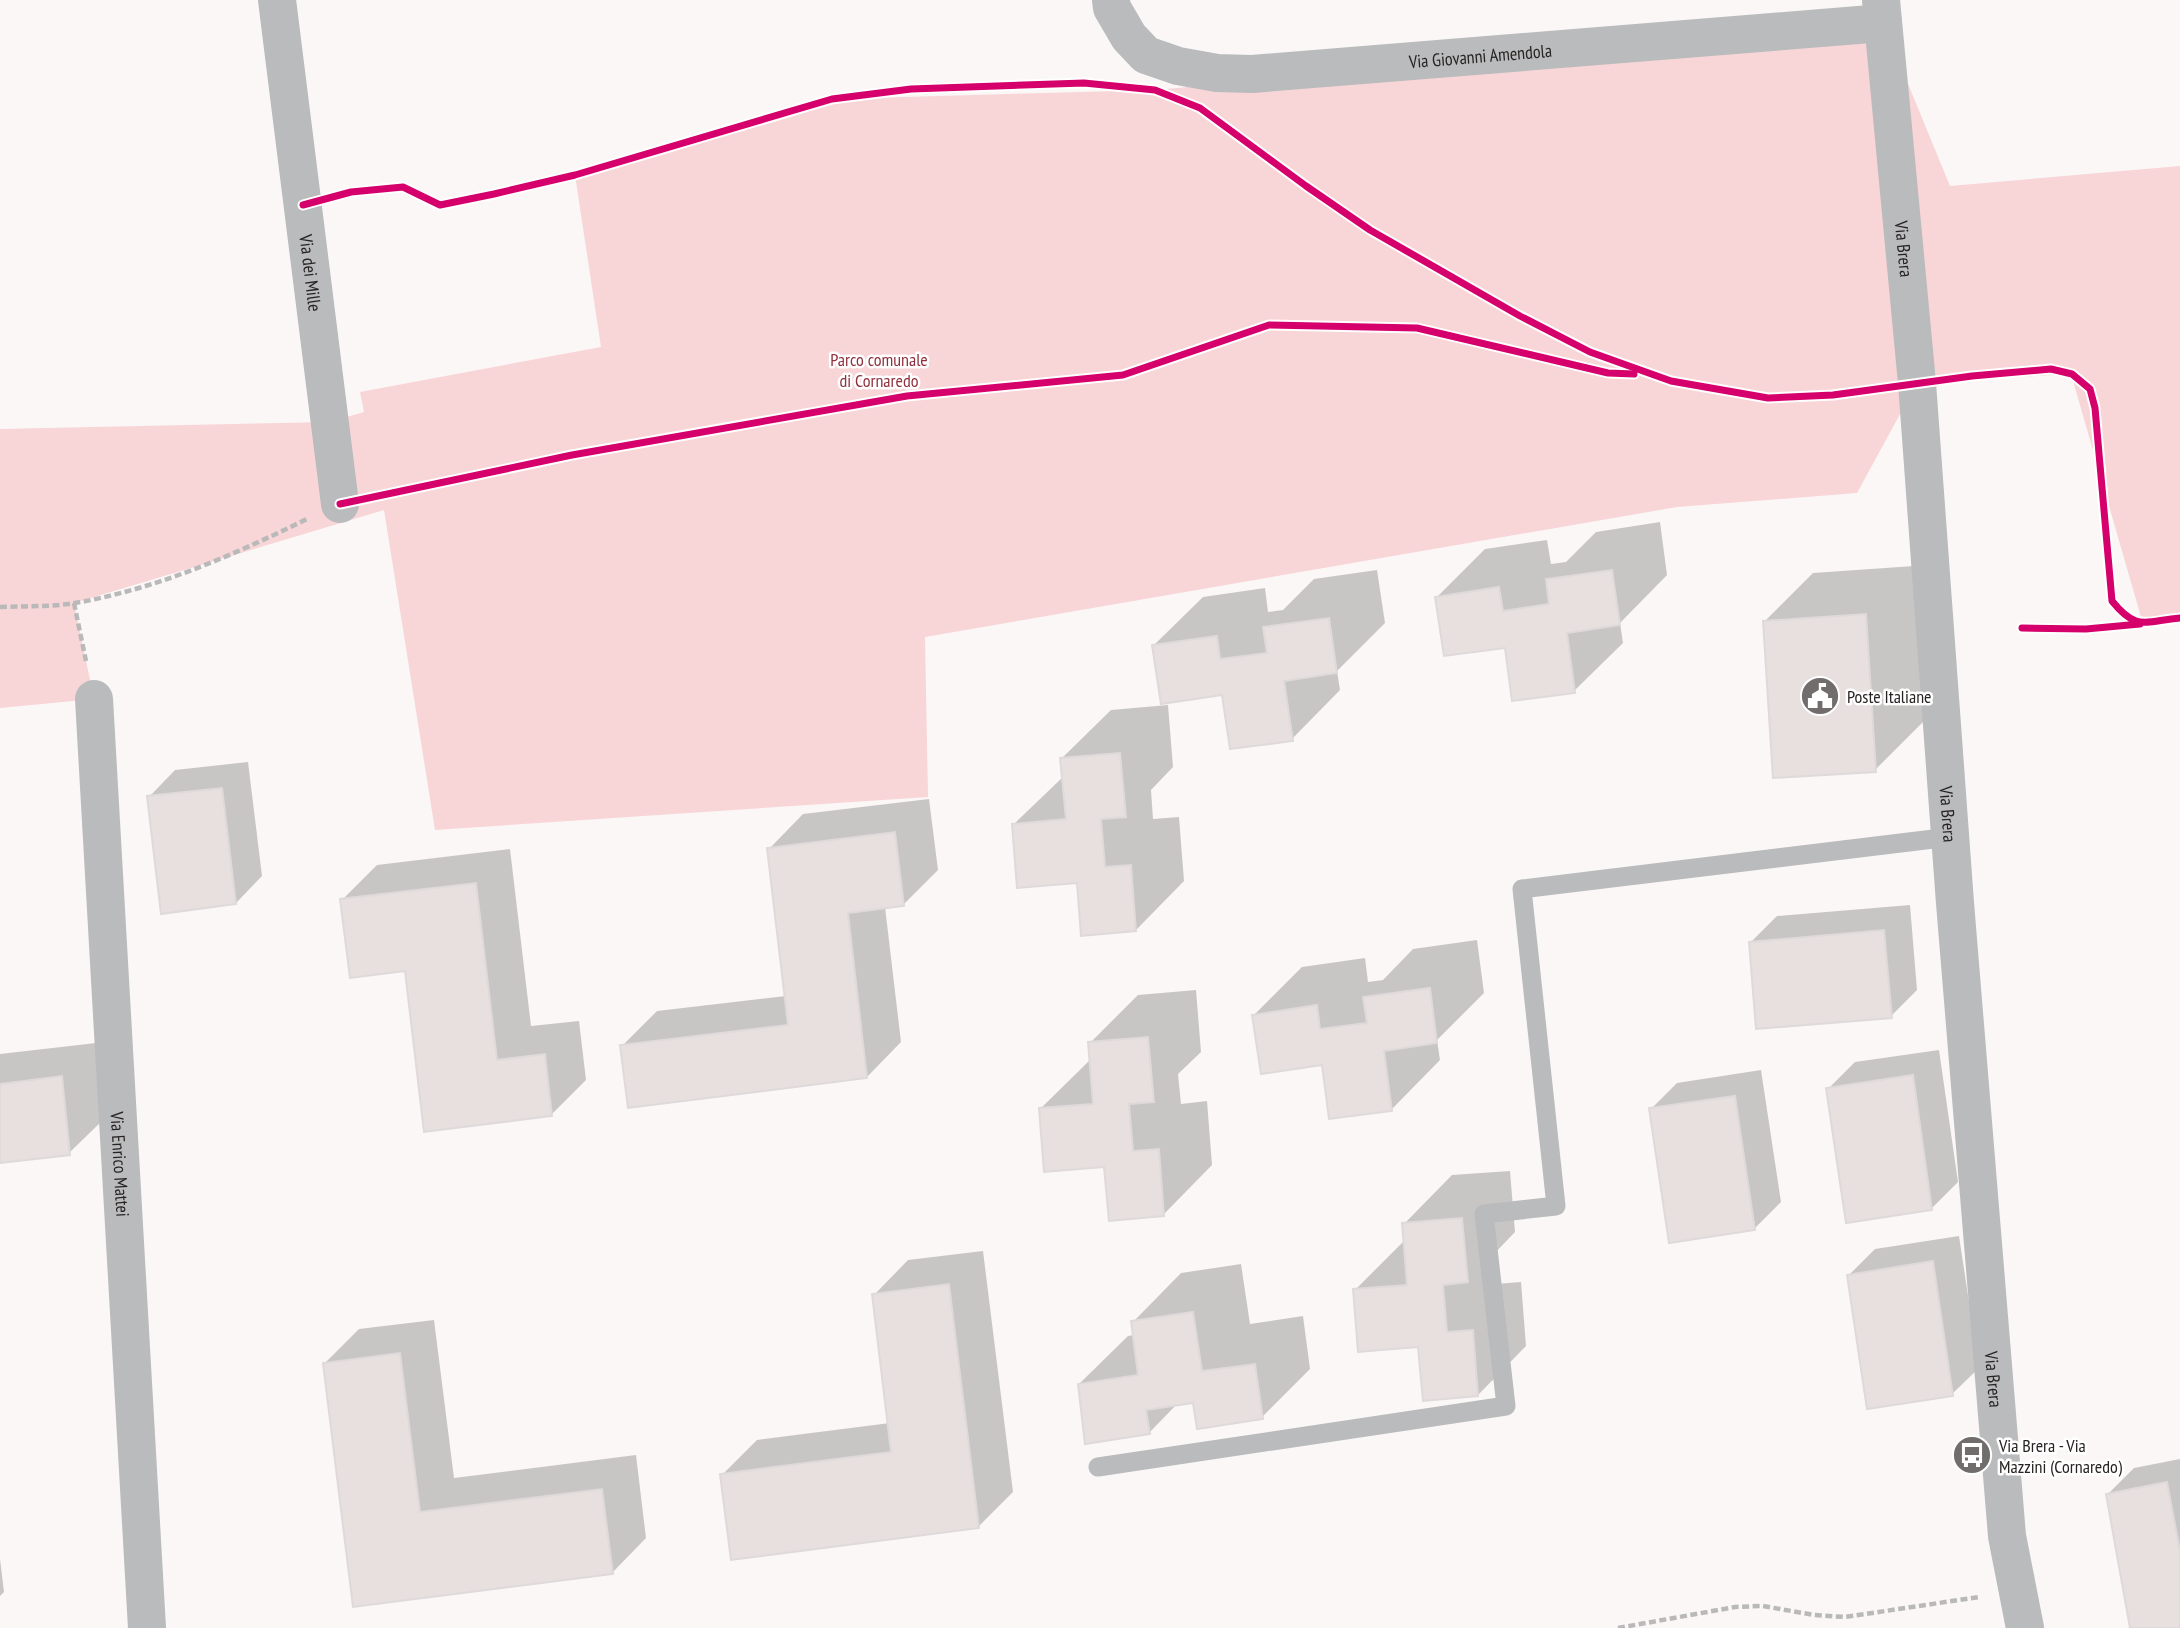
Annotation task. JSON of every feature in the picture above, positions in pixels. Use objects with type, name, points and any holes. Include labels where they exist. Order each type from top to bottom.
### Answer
[{"type":"street","name":"Via dei Mille","points":[[277,0],[340,504]]},
{"type":"street","name":"Via Giovanni Amendola","points":[[1111,0],[1112,8],[1129,37],[1146,55],[1178,66],[1217,73],[1252,74],[1882,12]]},
{"type":"street","name":"Via Brera","points":[[1882,12],[1917,383],[1950,837],[2007,1536],[2025,1628]]},
{"type":"street","name":"Via Enrico Mattei","points":[[94,699],[147,1628]]},
{"type":"lane","points":[[1098,1467],[1506,1406],[1484,1214],[1556,1206],[1522,889],[1950,837]]},
{"type":"path","points":[[0,607],[74,603],[151,585],[223,559],[340,504]]},
{"type":"path","points":[[74,603],[94,699]]},
{"type":"path","points":[[1618,1628],[1735,1607],[1763,1606],[1844,1617],[2018,1590]]},
{"type":"green space","name":"Parco comunale di Cornaredo","points":[[1883,23],[1950,186],[2180,166],[2180,620],[2143,624],[2071,374],[1917,383],[1857,493],[1677,507],[925,637],[928,797],[435,830],[384,510],[74,603],[94,699],[0,708],[0,429],[330,422],[364,412],[360,392],[601,347],[575,175],[832,99],[1155,90]]},
{"type":"building","points":[[1612,570],[1620,625],[1567,633],[1575,693],[1512,701],[1505,648],[1444,656],[1435,597],[1499,587],[1503,611],[1549,604],[1546,579]]},
{"type":"building","name":"Poste Italiane","points":[[1866,614],[1876,772],[1773,778],[1763,621]]},
{"type":"building","points":[[1329,618],[1337,673],[1284,681],[1293,741],[1230,749],[1222,695],[1161,704],[1152,645],[1217,636],[1220,659],[1267,653],[1263,627]]},
{"type":"building","points":[[1120,753],[1126,817],[1101,819],[1105,867],[1131,865],[1136,931],[1081,936],[1077,883],[1017,888],[1012,824],[1066,819],[1060,758]]},
{"type":"building","points":[[222,788],[236,904],[161,914],[147,796]]},
{"type":"building","points":[[895,832],[904,906],[848,913],[867,1078],[628,1108],[620,1045],[788,1025],[767,848]]},
{"type":"building","points":[[476,883],[497,1060],[545,1054],[552,1116],[424,1132],[405,971],[350,978],[340,899]]},
{"type":"building","points":[[1884,930],[1892,1018],[1756,1029],[1749,942]]},
{"type":"building","points":[[1430,988],[1437,1043],[1384,1051],[1392,1111],[1329,1119],[1322,1065],[1261,1074],[1252,1015],[1317,1005],[1320,1029],[1367,1023],[1363,997]]},
{"type":"building","points":[[1148,1037],[1154,1102],[1129,1104],[1133,1151],[1159,1149],[1164,1216],[1109,1221],[1104,1167],[1044,1172],[1039,1108],[1093,1104],[1088,1042]]},
{"type":"building","points":[[1913,1075],[1932,1210],[1846,1223],[1826,1088]]},
{"type":"building","points":[[62,1076],[70,1155],[0,1163],[0,1084]]},
{"type":"building","points":[[1735,1096],[1755,1230],[1669,1243],[1649,1108]]},
{"type":"building","points":[[1462,1218],[1468,1282],[1443,1285],[1447,1332],[1473,1330],[1478,1396],[1423,1401],[1418,1347],[1358,1352],[1353,1289],[1407,1285],[1402,1223]]},
{"type":"building","points":[[1933,1261],[1953,1396],[1867,1409],[1847,1275]]},
{"type":"building","points":[[949,1284],[979,1528],[731,1560],[720,1474],[891,1452],[872,1294]]},
{"type":"building","points":[[1193,1312],[1202,1371],[1255,1364],[1263,1419],[1197,1429],[1193,1403],[1146,1410],[1150,1434],[1085,1444],[1078,1384],[1138,1375],[1131,1321]]},
{"type":"building","points":[[400,1353],[420,1512],[602,1489],[613,1574],[353,1607],[323,1363]]},
{"type":"building","points":[[2167,1482],[2180,1551],[2180,1628],[2130,1628],[2106,1494]]},
{"type":"cycle path","points":[[303,205],[351,192],[403,187],[440,205],[575,175],[832,99],[911,89],[1084,83],[1155,90],[1200,108],[1370,230],[1520,316],[1590,352],[1671,381],[1768,398],[1833,395],[1972,376],[2051,369],[2072,374],[2090,389],[2095,408],[2112,601],[2135,621],[2180,618]]},
{"type":"cycle path","points":[[340,504],[572,455],[907,396],[1123,375],[1269,325],[1417,328],[1608,373],[1634,374]]},
{"type":"cycle path","points":[[2022,628],[2086,629],[2140,624]]},
{"type":"place","name":"Poste Italiane","points":[[1820,696]]},
{"type":"place","name":"Via Brera - Via Mazzini (Cornaredo)","points":[[1972,1455]]}]
